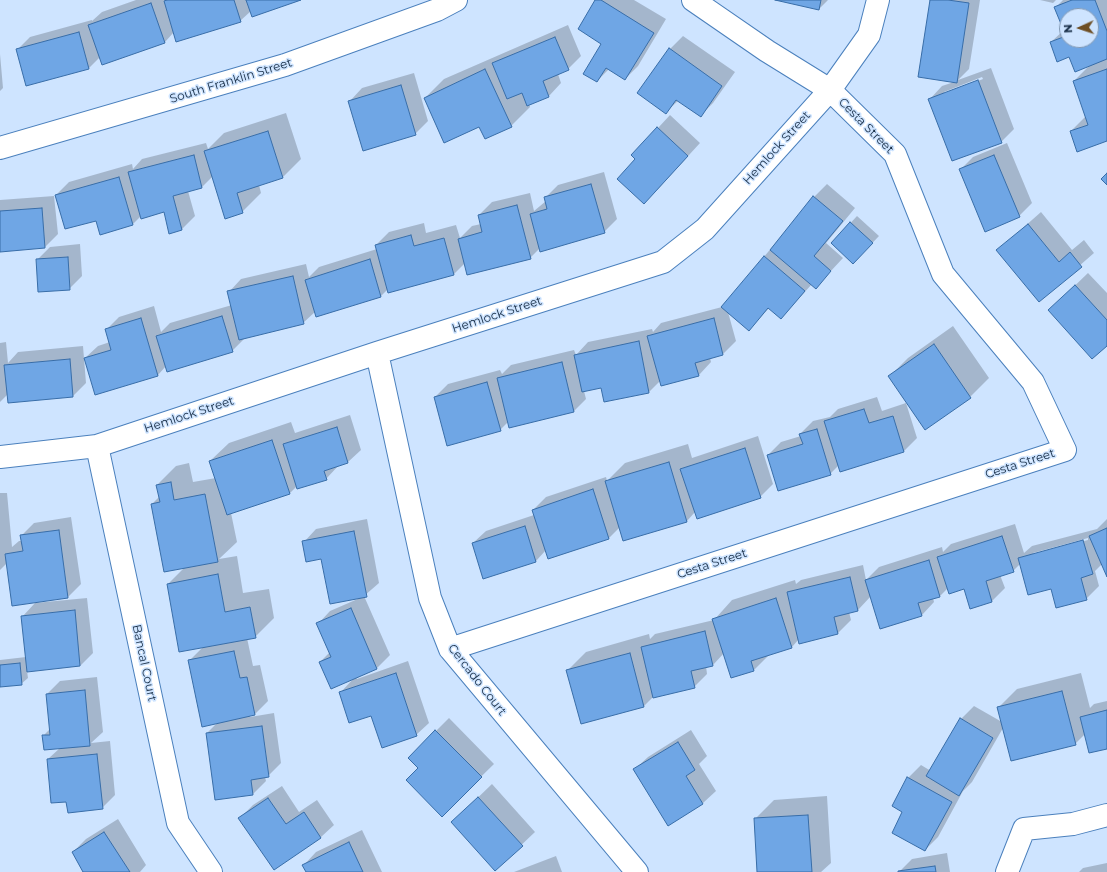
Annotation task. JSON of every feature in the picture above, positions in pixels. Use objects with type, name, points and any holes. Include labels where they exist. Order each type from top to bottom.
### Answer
[{"type":"street","name":"South Franklin Street","points":[[0,148],[285,65],[437,10],[456,0]]},
{"type":"street","name":"Cesta Street","points":[[450,649],[1065,450],[1033,382],[943,274],[895,154],[830,90],[767,51],[693,0]]},
{"type":"street","name":"Hemlock Street","points":[[0,457],[97,446],[377,353],[663,262],[705,229],[830,90],[869,35],[878,0]]},
{"type":"street","name":"Cercado Court","points":[[377,353],[430,598],[450,649],[637,872]]},
{"type":"street","name":"Bancal Court","points":[[97,446],[178,823],[211,872]]},
{"type":"street","points":[[1007,872],[1024,829],[1074,824],[1107,815]]},
{"type":"building","points":[[234,0],[241,22],[176,42],[164,1]]},
{"type":"building","points":[[246,0],[301,0],[252,17]]},
{"type":"building","points":[[595,0],[601,0],[654,33],[625,80],[606,68],[597,82],[583,74],[601,44],[578,29]]},
{"type":"building","points":[[775,0],[821,0],[819,10]]},
{"type":"building","points":[[930,0],[948,0],[969,3],[957,83],[918,77]]},
{"type":"building","points":[[1072,0],[1095,0],[1098,8],[1059,8],[1059,19],[1054,7]]},
{"type":"building","points":[[151,3],[165,43],[102,65],[88,25]]},
{"type":"building","points":[[1099,10],[1107,31],[1107,59],[1075,72],[1069,57],[1057,62],[1050,42],[1059,39],[1059,48],[1099,48]]},
{"type":"building","points":[[79,32],[89,69],[26,86],[16,49]]},
{"type":"building","points":[[555,37],[569,70],[543,81],[549,97],[527,106],[522,93],[507,99],[492,63]]},
{"type":"building","points":[[669,48],[722,86],[701,117],[676,100],[666,114],[637,93]]},
{"type":"building","points":[[485,69],[512,127],[485,139],[479,127],[444,143],[424,98]]},
{"type":"building","points":[[1107,69],[1107,141],[1077,152],[1070,131],[1088,125],[1073,81]]},
{"type":"building","points":[[978,80],[1002,143],[952,161],[928,99]]},
{"type":"building","points":[[401,85],[416,135],[363,151],[348,101]]},
{"type":"building","points":[[657,127],[688,156],[644,204],[617,179],[635,159],[631,155]]},
{"type":"building","points":[[268,131],[283,178],[237,193],[243,213],[225,219],[204,151]]},
{"type":"building","points":[[194,155],[202,188],[173,196],[182,230],[169,234],[164,212],[141,219],[128,172]]},
{"type":"building","points":[[994,155],[1020,217],[985,232],[959,169]]},
{"type":"building","points":[[1107,173],[1107,185],[1101,179]]},
{"type":"building","points":[[119,177],[133,225],[100,235],[96,221],[65,229],[55,195]]},
{"type":"building","points":[[591,184],[605,233],[540,252],[530,214],[547,209],[544,197]]},
{"type":"building","points":[[813,196],[843,221],[814,256],[831,271],[816,289],[770,250]]},
{"type":"building","points":[[517,205],[531,259],[467,275],[458,239],[482,232],[478,215]]},
{"type":"building","points":[[42,208],[45,248],[0,252],[0,211]]},
{"type":"building","points":[[850,222],[873,243],[853,264],[831,243]]},
{"type":"building","points":[[1028,224],[1059,262],[1070,252],[1082,267],[1039,302],[996,250]]},
{"type":"building","points":[[411,235],[414,246],[444,238],[454,275],[388,293],[375,245]]},
{"type":"building","points":[[764,256],[805,291],[781,319],[768,308],[749,331],[721,307]]},
{"type":"building","points":[[68,257],[70,290],[38,292],[36,259]]},
{"type":"building","points":[[370,259],[381,297],[316,317],[305,280]]},
{"type":"building","points":[[293,276],[304,324],[239,340],[227,291]]},
{"type":"building","points":[[1075,285],[1107,320],[1107,346],[1092,359],[1048,310]]},
{"type":"building","points":[[222,316],[233,352],[167,372],[156,336]]},
{"type":"building","points":[[141,318],[158,376],[95,395],[84,358],[111,350],[105,329]]},
{"type":"building","points":[[714,318],[723,355],[695,363],[699,376],[661,386],[647,336]]},
{"type":"building","points":[[639,341],[649,393],[604,402],[601,388],[582,392],[574,355]]},
{"type":"building","points":[[934,344],[971,398],[925,430],[888,376]]},
{"type":"building","points":[[70,359],[73,397],[8,403],[4,365]]},
{"type":"building","points":[[562,362],[574,412],[509,428],[497,378]]},
{"type":"building","points":[[487,382],[501,431],[447,446],[434,397]]},
{"type":"building","points":[[864,409],[869,423],[893,416],[904,452],[840,472],[824,421]]},
{"type":"building","points":[[337,427],[348,463],[324,471],[327,480],[297,489],[283,444]]},
{"type":"building","points":[[817,429],[831,475],[778,491],[767,455],[803,444],[799,434]]},
{"type":"building","points":[[272,440],[290,494],[227,515],[209,461]]},
{"type":"building","points":[[745,448],[761,498],[697,519],[680,469]]},
{"type":"building","points":[[669,462],[687,522],[623,541],[605,481]]},
{"type":"building","points":[[171,482],[174,500],[205,494],[218,562],[164,572],[151,504],[160,502],[156,485]]},
{"type":"building","points":[[593,489],[609,539],[548,559],[532,510]]},
{"type":"building","points":[[525,526],[536,562],[483,579],[472,543]]},
{"type":"building","points":[[1107,528],[1107,577],[1089,536]]},
{"type":"building","points":[[59,530],[68,598],[12,606],[5,554],[23,551],[20,535]]},
{"type":"building","points":[[354,531],[367,597],[330,604],[321,559],[306,562],[302,541]]},
{"type":"building","points":[[1002,536],[1014,572],[986,581],[992,602],[970,609],[964,589],[949,594],[937,557]]},
{"type":"building","points":[[1083,540],[1093,574],[1081,578],[1087,600],[1056,608],[1051,589],[1028,595],[1018,558]]},
{"type":"building","points":[[929,560],[940,597],[918,603],[922,616],[880,629],[865,580]]},
{"type":"building","points":[[218,574],[225,612],[250,607],[256,638],[179,652],[167,584]]},
{"type":"building","points":[[850,577],[858,611],[834,617],[838,634],[799,644],[787,592]]},
{"type":"building","points":[[776,598],[792,648],[751,661],[754,671],[731,678],[712,619]]},
{"type":"building","points":[[351,608],[377,669],[331,689],[319,662],[331,657],[316,623]]},
{"type":"building","points":[[75,610],[80,666],[27,672],[21,616]]},
{"type":"building","points":[[705,631],[713,666],[691,671],[695,688],[653,698],[641,647]]},
{"type":"building","points":[[234,651],[240,678],[247,677],[255,715],[202,727],[188,660]]},
{"type":"building","points":[[630,653],[644,707],[581,724],[566,670]]},
{"type":"building","points":[[20,663],[22,685],[0,687],[0,665]]},
{"type":"building","points":[[396,673],[417,736],[382,748],[371,716],[349,723],[339,692]]},
{"type":"building","points":[[85,690],[90,746],[44,750],[42,735],[50,735],[46,694]]},
{"type":"building","points":[[1062,691],[1076,745],[1011,761],[997,707]]},
{"type":"building","points":[[1107,710],[1107,749],[1089,753],[1080,717]]},
{"type":"building","points":[[960,718],[993,738],[959,796],[926,776]]},
{"type":"building","points":[[262,726],[269,777],[251,780],[253,795],[215,800],[206,733]]},
{"type":"building","points":[[435,730],[482,777],[442,817],[406,780],[418,768],[408,758]]},
{"type":"building","points":[[678,742],[695,770],[686,776],[703,804],[668,826],[633,769]]},
{"type":"building","points":[[97,754],[103,809],[68,813],[66,802],[51,803],[47,759]]},
{"type":"building","points":[[907,777],[952,802],[925,851],[892,833],[902,812],[892,806]]},
{"type":"building","points":[[478,797],[523,846],[495,871],[451,822]]},
{"type":"building","points":[[268,798],[286,824],[304,812],[321,838],[274,870],[238,818]]},
{"type":"building","points":[[808,815],[812,872],[757,872],[754,818]]},
{"type":"building","points":[[104,832],[130,872],[83,872],[72,852]]},
{"type":"building","points":[[349,842],[363,872],[306,872],[302,865]]},
{"type":"building","points":[[935,866],[936,872],[898,872],[898,871]]}]
